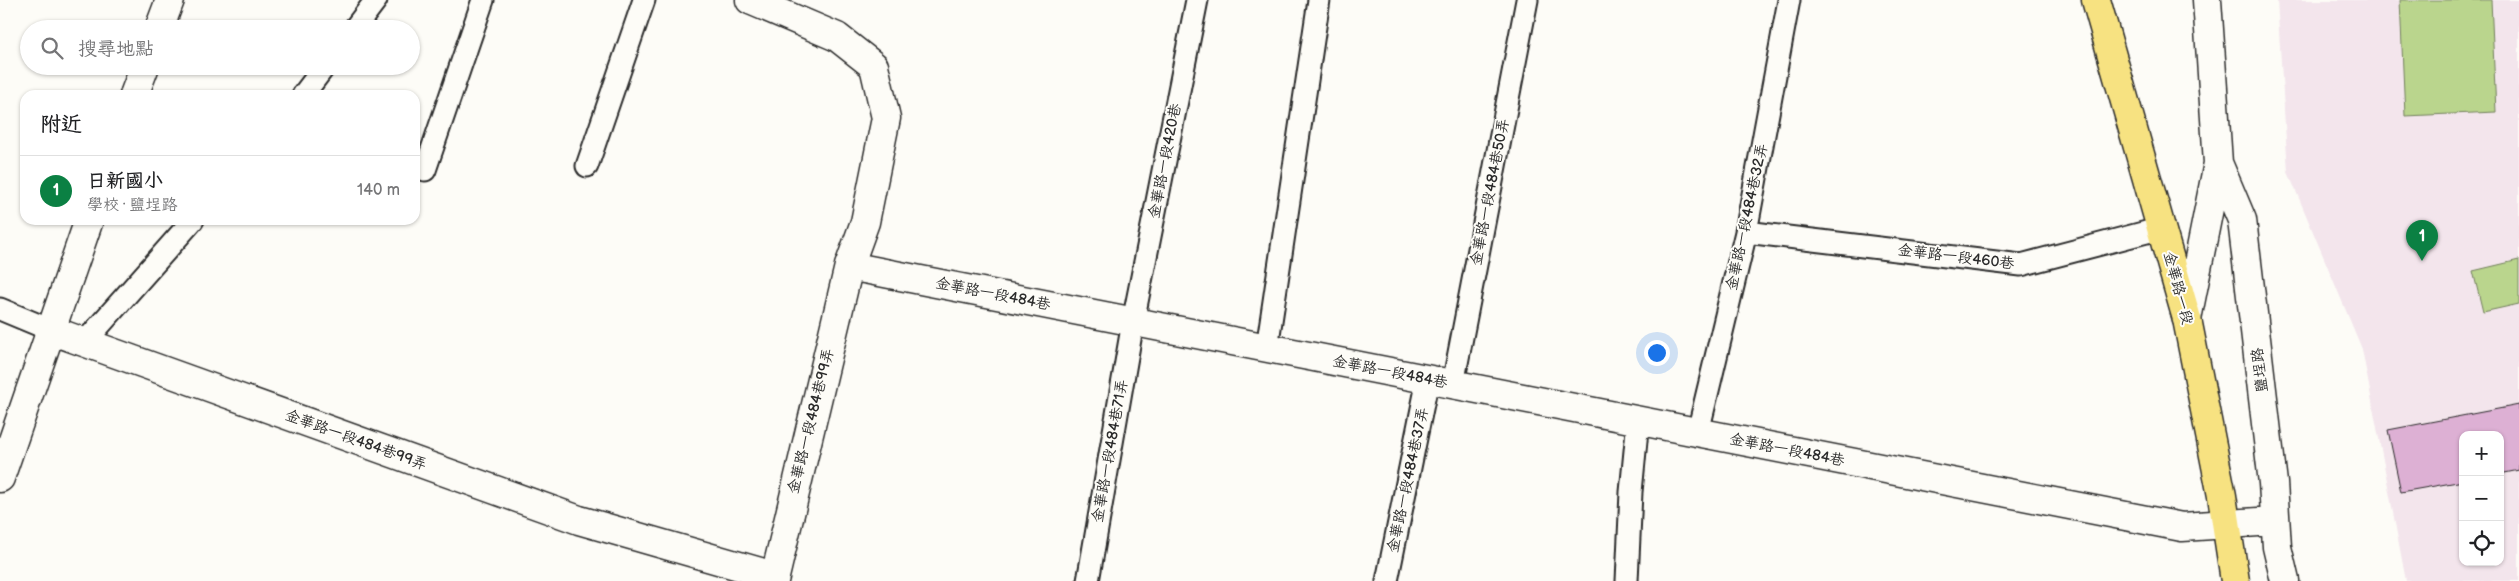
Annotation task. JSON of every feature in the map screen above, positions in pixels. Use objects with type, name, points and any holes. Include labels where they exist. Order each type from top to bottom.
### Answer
[{"type":"main road","name":"金華路一段","points":[[2096,0],[2188,318],[2222,496],[2225,526],[2235,581]]},
{"type":"street","points":[[162,20],[170,0]]},
{"type":"street","points":[[750,0],[837,37],[874,66],[886,118],[865,222],[849,266]]},
{"type":"street","name":"鹽埕路","points":[[2188,318],[2218,162],[2207,0]]},
{"type":"street","points":[[136,90],[142,75]]},
{"type":"street","name":"鹽埕路","points":[[2218,162],[2242,220],[2273,483],[2276,547],[2285,581]]},
{"type":"street","points":[[0,478],[53,331],[87,225]]},
{"type":"street","name":"金華路一段484巷","points":[[849,266],[2182,527],[2274,522]]},
{"type":"street","name":"金華路一段484巷99弄","points":[[53,331],[579,520],[774,579],[849,266]]},
{"type":"lane","points":[[361,20],[376,0]]},
{"type":"lane","points":[[425,170],[483,0]]},
{"type":"lane","points":[[587,166],[644,0]]},
{"type":"lane","name":"金華路一段420巷","points":[[1133,322],[1197,0]]},
{"type":"lane","points":[[1267,348],[1319,0]]},
{"type":"lane","name":"金華路一段484巷50弄","points":[[1441,382],[1527,0]]},
{"type":"lane","name":"金華路一段484巷32弄","points":[[1698,432],[1746,232],[1789,0]]},
{"type":"lane","points":[[307,90],[319,75]]},
{"type":"lane","points":[[84,343],[189,225]]},
{"type":"lane","name":"金華路一段460巷","points":[[1746,232],[2021,265],[2162,228]]},
{"type":"lane","points":[[0,309],[53,331]]},
{"type":"lane","name":"金華路一段484巷71弄","points":[[1088,581],[1133,322]]},
{"type":"lane","name":"金華路一段484巷37弄","points":[[1387,581],[1441,382]]},
{"type":"lane","points":[[1627,581],[1638,420]]},
{"type":"shaded area","points":[[2277,0],[2519,0],[2519,581],[2406,581],[2362,349],[2288,172]]},
{"type":"green space","points":[[2400,0],[2491,0],[2496,112],[2405,116]]},
{"type":"green space","points":[[2519,260],[2519,304],[2483,312],[2473,271]]},
{"type":"building","points":[[2519,405],[2519,470],[2504,473],[2504,431],[2459,431],[2459,482],[2401,492],[2388,430]]},
{"type":"place","name":"日新國小","points":[[2422,261]]}]
